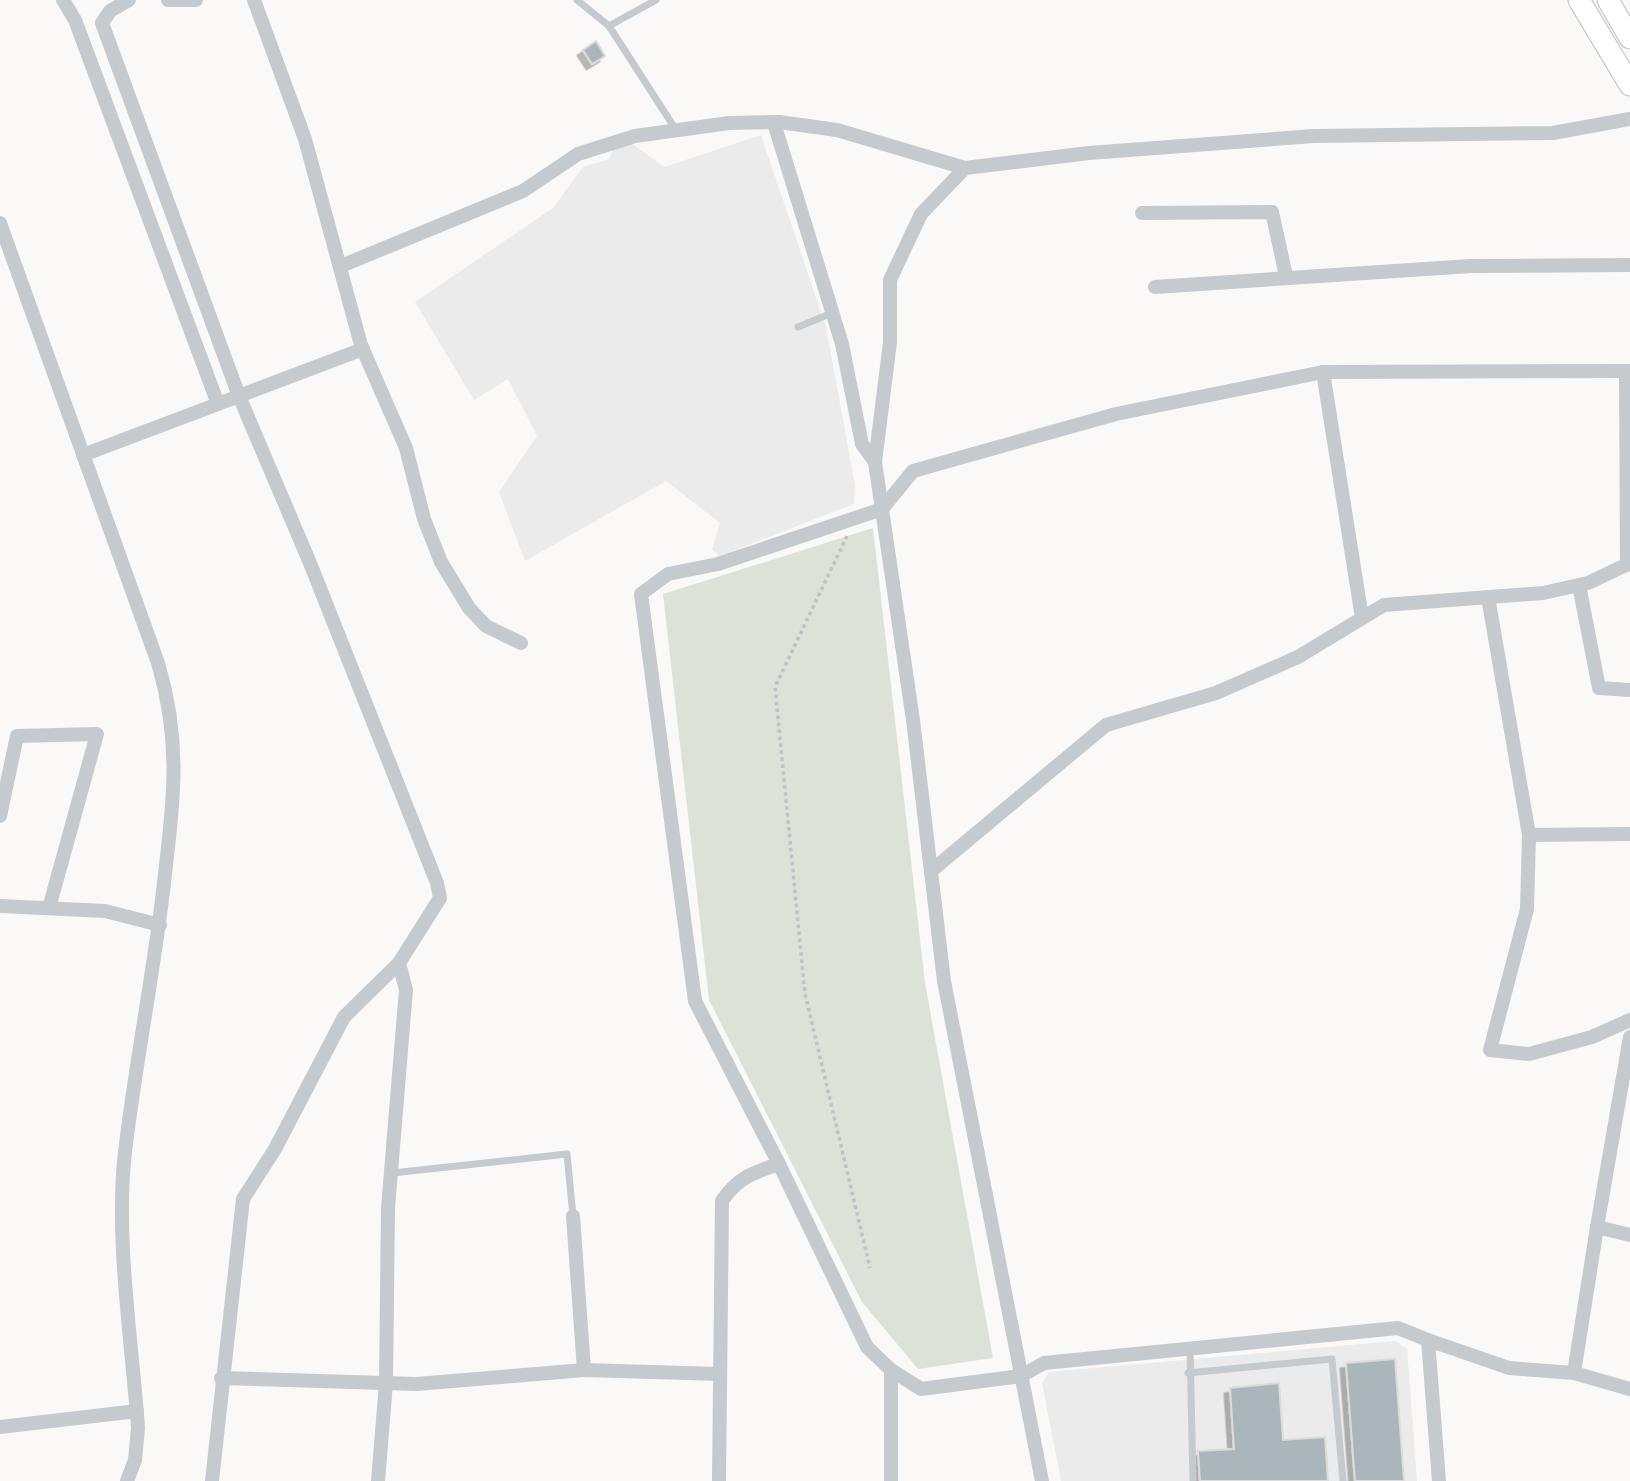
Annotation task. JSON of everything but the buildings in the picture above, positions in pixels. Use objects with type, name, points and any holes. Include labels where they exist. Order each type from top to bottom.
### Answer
[{"type":"street","points":[[63,0],[75,20],[218,404]]},
{"type":"street","points":[[129,0],[110,11],[102,23],[239,397],[310,563],[440,898],[399,963],[344,1017],[275,1149],[243,1199],[221,1378],[212,1481]]},
{"type":"street","points":[[167,0],[196,0]]},
{"type":"street","points":[[254,0],[305,139],[363,349],[406,448],[424,519],[442,562],[469,608],[486,626],[521,643]]},
{"type":"street","points":[[1579,0],[1630,85]]},
{"type":"street","points":[[1608,0],[1630,38]]},
{"type":"street","points":[[341,266],[523,191],[578,155],[604,144],[729,123],[774,122],[837,130],[965,168],[1089,153],[1314,136],[1553,133],[1630,119]]},
{"type":"street","points":[[774,122],[832,313],[862,444],[875,462]]},
{"type":"street","points":[[965,168],[921,214],[890,281],[890,342],[875,462],[944,981],[1042,1481]]},
{"type":"street","points":[[1142,214],[1272,212],[1286,276]]},
{"type":"street","points":[[0,223],[158,663],[174,732],[174,794],[160,925],[124,1154],[122,1203],[138,1446],[127,1481]]},
{"type":"street","points":[[1155,287],[1286,276],[1471,266],[1630,265]]},
{"type":"street","points":[[83,455],[363,349]]},
{"type":"street","points":[[931,871],[1106,725],[1216,692],[1298,657],[1384,606],[1543,593],[1579,585],[1629,564],[1628,371],[1323,372],[1116,414],[912,471],[882,509],[718,564],[668,575],[642,594],[695,1001],[779,1164],[867,1346],[891,1370],[920,1389],[1021,1376],[1044,1363],[1398,1328],[1509,1368],[1574,1373],[1630,1389]]},
{"type":"street","points":[[1323,372],[1362,618]]},
{"type":"street","points":[[1579,585],[1599,688],[1630,690]]},
{"type":"street","points":[[1488,597],[1529,835],[1527,909],[1490,1050],[1529,1054],[1592,1037],[1630,1020]]},
{"type":"street","points":[[0,816],[17,736],[97,734],[49,908]]},
{"type":"street","points":[[1529,835],[1630,834]]},
{"type":"street","points":[[0,906],[105,911],[160,925]]},
{"type":"street","points":[[378,1481],[386,1383],[391,1173],[407,990],[399,963]]},
{"type":"street","points":[[1574,1373],[1630,1037]]},
{"type":"street","points":[[719,1481],[722,1201],[732,1185],[746,1175],[779,1164]]},
{"type":"street","points":[[573,1216],[584,1370]]},
{"type":"street","points":[[1597,1227],[1630,1235]]},
{"type":"street","points":[[1428,1340],[1439,1481]]},
{"type":"street","points":[[221,1378],[386,1383],[490,1379],[584,1370],[720,1374]]},
{"type":"street","points":[[891,1370],[891,1481]]},
{"type":"street","points":[[0,1427],[137,1411]]},
{"type":"lane","points":[[577,0],[609,26],[676,130]]},
{"type":"lane","points":[[609,26],[656,0]]},
{"type":"lane","points":[[799,327],[832,313]]},
{"type":"lane","points":[[391,1173],[567,1154],[573,1216]]},
{"type":"lane","points":[[1190,1348],[1188,1373],[1193,1481]]},
{"type":"lane","points":[[1188,1373],[1332,1359],[1343,1481]]},
{"type":"path","points":[[867,514],[846,537],[775,687],[805,994],[870,1268]]},
{"type":"shaded area","points":[[761,135],[826,327],[855,486],[854,504],[720,556],[712,550],[720,523],[666,481],[525,561],[499,492],[537,436],[508,379],[474,400],[415,302],[553,208],[583,167],[609,159],[614,147],[631,143],[664,167]]},
{"type":"shaded area","points":[[873,528],[925,983],[993,1358],[918,1369],[862,1302],[709,1000],[663,594]]},
{"type":"shaded area","points":[[1395,1341],[1407,1348],[1417,1481],[1061,1481],[1042,1383],[1049,1372]]}]
